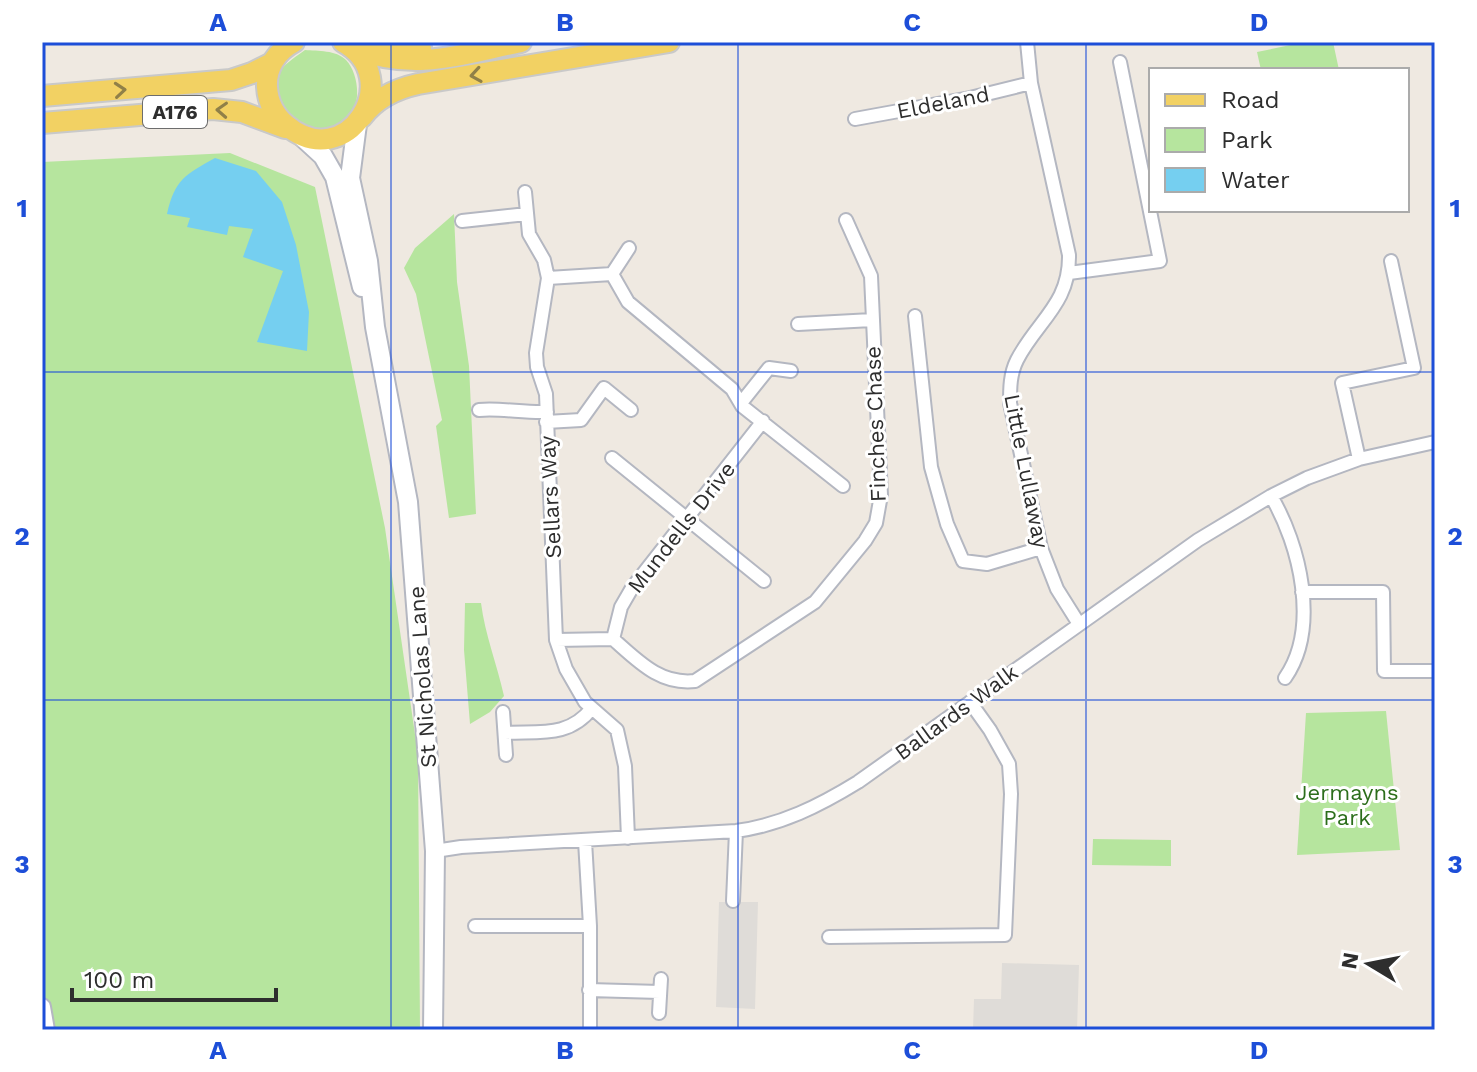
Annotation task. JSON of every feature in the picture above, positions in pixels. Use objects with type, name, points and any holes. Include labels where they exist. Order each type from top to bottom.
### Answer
[{"type":"main road","name":"A176","points":[[42,96],[231,80],[294,42]]},
{"type":"main road","points":[[382,42],[415,48],[463,42]]},
{"type":"main road","points":[[348,45],[387,59],[406,62],[521,42]]},
{"type":"main road","name":"A176","points":[[42,123],[227,110],[255,115],[315,138],[334,137],[360,121],[372,105],[386,96],[418,84],[669,42]]},
{"type":"main road","points":[[348,45],[363,59],[370,80],[369,100],[360,121]]},
{"type":"main road","points":[[276,55],[267,84],[271,104],[281,120],[298,133]]},
{"type":"main road","name":"St Nicholas Lane","points":[[360,121],[350,178],[368,261],[375,327],[408,502],[435,851],[433,1030]]},
{"type":"main road","name":"St Nicholas Lane","points":[[298,133],[323,156],[335,177],[357,270],[375,327]]},
{"type":"street","points":[[1027,42],[1031,83],[1069,255],[1069,273],[1160,261],[1150,212]]},
{"type":"street","points":[[1120,62],[1149,206]]},
{"type":"street","name":"Eldeland","points":[[855,119],[970,98],[1031,83]]},
{"type":"street","points":[[525,192],[529,234],[544,260],[548,278],[612,274]]},
{"type":"street","points":[[462,221],[527,214]]},
{"type":"street","name":"Finches Chase","points":[[613,639],[658,676],[682,683],[695,681],[815,602],[876,523],[881,495],[871,276],[846,220]]},
{"type":"street","points":[[612,274],[629,248]]},
{"type":"street","points":[[1359,459],[1342,383],[1414,368],[1391,261]]},
{"type":"street","name":"Little Lullaway","points":[[1069,273],[1057,304],[1017,361],[1010,380],[1010,403],[1041,548],[1057,589],[1079,624]]},
{"type":"street","points":[[612,274],[628,302],[732,389],[741,403],[843,486]]},
{"type":"street","name":"Sellars Way","points":[[548,278],[536,353],[546,394],[556,640],[574,686],[592,708],[612,722],[622,743],[628,838]]},
{"type":"street","points":[[915,316],[931,467],[947,524],[963,561],[987,564],[1041,548]]},
{"type":"street","points":[[798,324],[872,320]]},
{"type":"street","points":[[741,403],[769,368],[791,371]]},
{"type":"street","points":[[479,410],[500,408],[581,420],[604,388],[631,410]]},
{"type":"street","name":"Mundells Drive","points":[[613,639],[621,607],[632,588],[763,421]]},
{"type":"street","name":"Ballards Walk","points":[[435,851],[470,846],[736,831],[778,822],[824,803],[1198,540],[1271,496],[1307,478],[1359,459],[1435,442]]},
{"type":"street","points":[[612,458],[764,581]]},
{"type":"street","points":[[1271,496],[1286,521],[1302,592],[1304,620],[1298,653],[1285,678]]},
{"type":"street","points":[[1302,592],[1383,592],[1384,671],[1435,671]]},
{"type":"street","points":[[556,640],[613,639]]},
{"type":"street","points":[[829,937],[1005,935],[1011,794],[1009,764],[970,702]]},
{"type":"street","points":[[505,733],[566,730],[582,721],[592,708]]},
{"type":"street","points":[[503,712],[506,755]]},
{"type":"street","points":[[733,901],[736,831]]},
{"type":"street","points":[[585,841],[590,926],[590,1030]]},
{"type":"street","points":[[475,926],[590,926]]},
{"type":"street","points":[[589,990],[660,986],[659,1013]]},
{"type":"street","points":[[42,1007],[46,1030]]},
{"type":"green space","points":[[1305,42],[1333,42],[1339,68],[1261,68],[1257,52]]},
{"type":"green space","points":[[305,50],[337,54],[346,60],[354,74],[357,92],[354,109],[345,122],[332,128],[318,129],[292,119],[277,97],[276,84],[281,70]]},
{"type":"green space","points":[[230,153],[315,187],[385,528],[418,755],[420,1030],[42,1030],[42,162]]},
{"type":"green space","points":[[454,214],[457,282],[469,366],[476,514],[449,518],[436,426],[442,420],[416,294],[404,268],[415,248]]},
{"type":"green space","points":[[465,603],[481,603],[504,696],[490,712],[470,724],[464,650]]},
{"type":"green space","name":"Jermayns Park","points":[[1386,711],[1400,850],[1297,855],[1306,713]]},
{"type":"green space","points":[[1093,839],[1171,840],[1171,866],[1092,865]]},
{"type":"shaded area","points":[[719,902],[758,902],[755,1009],[716,1007]]},
{"type":"shaded area","points":[[1002,963],[1079,965],[1077,1030],[973,1030],[974,999],[1001,999]]},
{"type":"water","points":[[215,158],[256,171],[282,202],[296,245],[309,312],[307,351],[257,342],[283,271],[243,257],[253,229],[229,226],[227,235],[187,227],[190,218],[167,214],[183,179]]}]
